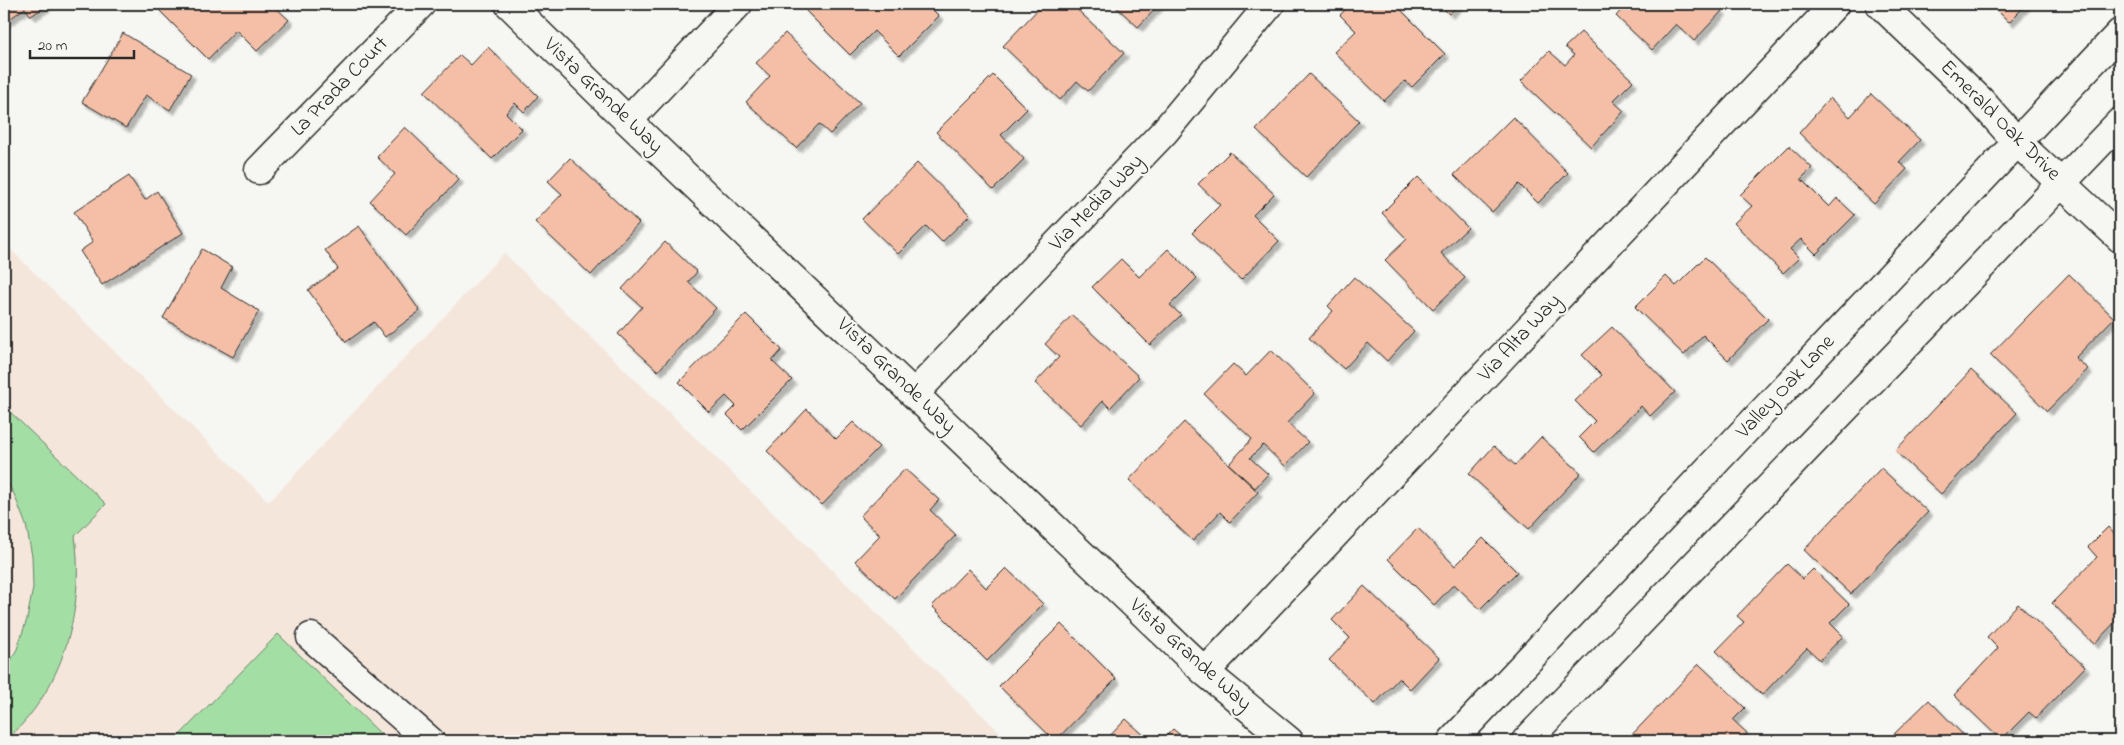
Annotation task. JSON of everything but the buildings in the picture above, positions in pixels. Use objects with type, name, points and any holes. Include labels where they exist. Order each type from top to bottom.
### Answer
[{"type":"street","name":"La Prada Court","points":[[259,170],[421,4]]},
{"type":"street","name":"Vista Grande Way","points":[[510,4],[628,121],[1205,672],[1289,741]]},
{"type":"street","points":[[628,121],[738,4]]},
{"type":"street","name":"Via Media Way","points":[[914,394],[1164,132],[1270,4]]},
{"type":"street","name":"Via Alta Way","points":[[1205,672],[1835,4]]},
{"type":"street","name":"Emerald Oak Drive","points":[[1880,4],[1980,100],[2017,142],[2120,238]]},
{"type":"street","name":"Valley Oak Lane","points":[[1452,741],[2120,33]]},
{"type":"street","points":[[1526,741],[2120,122]]},
{"type":"street","points":[[311,637],[430,741]]},
{"type":"shaded area","points":[[4,243],[269,502],[504,253],[1009,741],[4,741]]},
{"type":"green space","points":[[4,406],[106,504],[75,536],[77,564],[73,620],[66,648],[55,674],[42,698],[25,721],[5,741],[4,673],[17,649],[27,619],[33,588],[32,556],[26,525],[14,494],[4,477]]},
{"type":"green space","points":[[278,634],[388,741],[174,741]]}]
